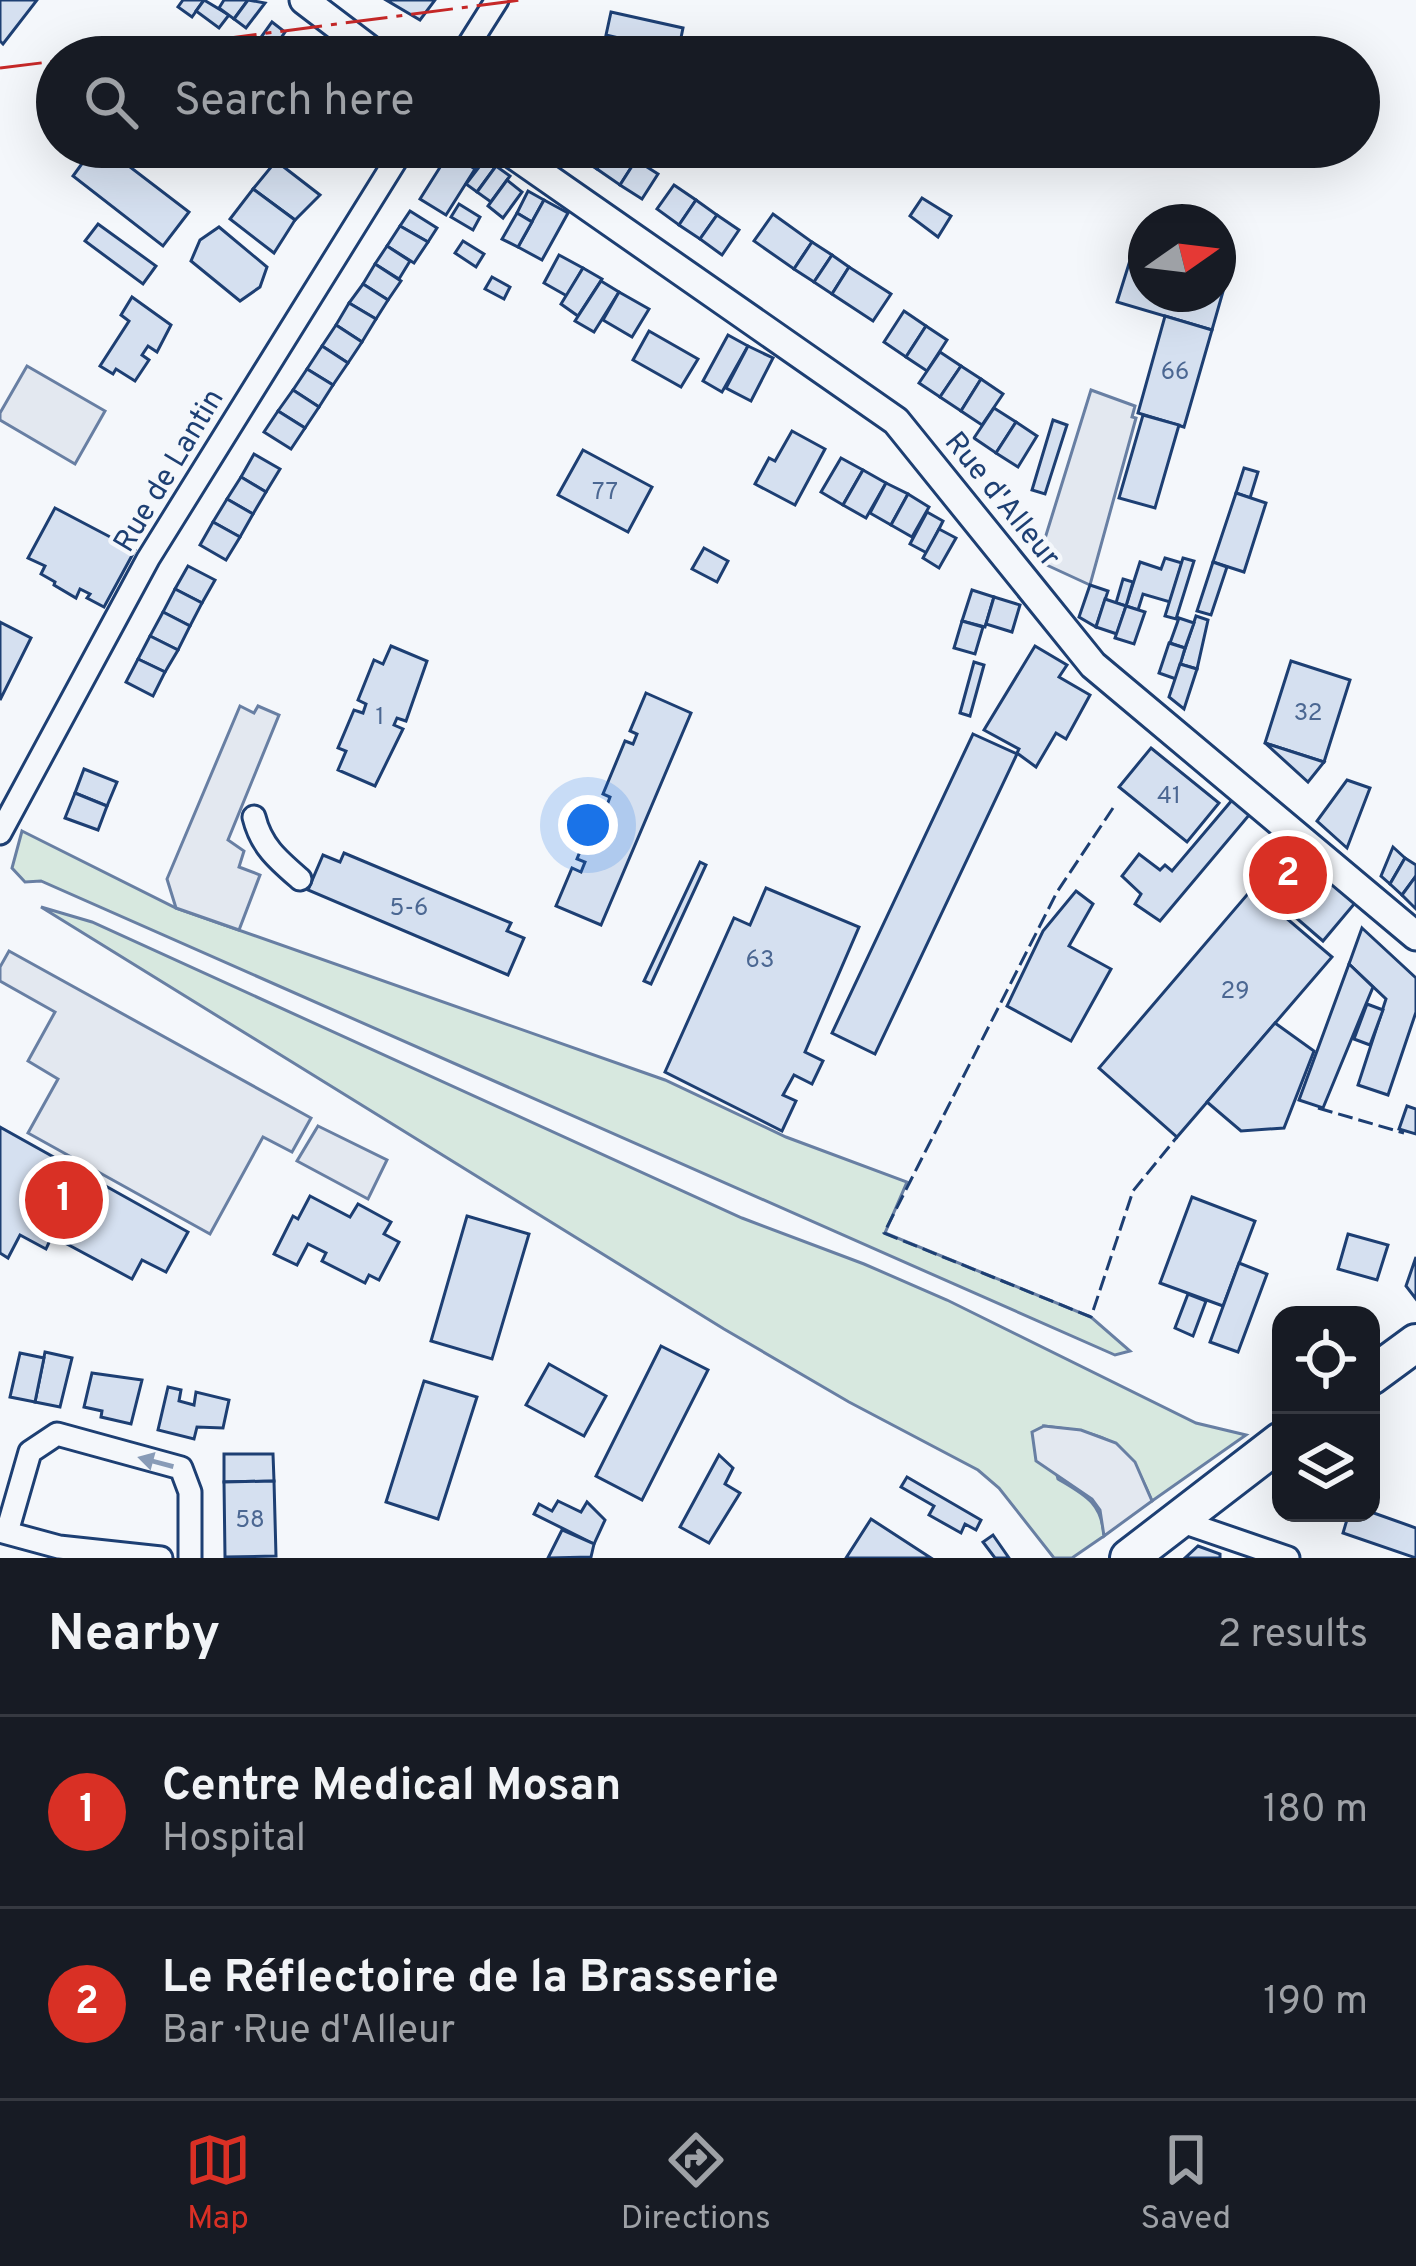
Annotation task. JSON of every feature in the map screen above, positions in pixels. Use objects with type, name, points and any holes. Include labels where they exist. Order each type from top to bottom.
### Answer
[{"type":"main road","points":[[1380,1369],[1416,1343]]},
{"type":"main road","points":[[1129,1558],[1272,1449]]},
{"type":"street","points":[[304,0],[351,36]]},
{"type":"street","points":[[474,36],[497,0]]},
{"type":"street","name":"Rue de Lantin","points":[[0,833],[148,559],[391,168]]},
{"type":"street","name":"Rue d'Alleur","points":[[533,168],[896,421],[1093,665],[1416,936]]},
{"type":"street","points":[[254,817],[259,838],[300,879]]},
{"type":"street","points":[[161,1558],[59,1547],[3,1532],[30,1452],[57,1435],[181,1468],[190,1492],[190,1558]]},
{"type":"street","points":[[1180,1521],[1288,1558]]},
{"type":"shaded area","points":[[27,366],[105,411],[75,464],[0,420]]},
{"type":"shaded area","points":[[1091,390],[1135,406],[1132,417],[1136,418],[1090,585],[1038,561]]},
{"type":"shaded area","points":[[240,706],[254,713],[258,706],[279,715],[228,840],[244,851],[239,867],[260,875],[239,930],[176,908],[167,879]]},
{"type":"shaded area","points":[[22,831],[176,908],[665,1080],[786,1137],[907,1182],[885,1233],[1091,1317],[1130,1351],[1115,1355],[41,881],[25,882],[12,868]]},
{"type":"shaded area","points":[[41,907],[92,922],[742,1218],[947,1300],[1196,1423],[1246,1435],[1152,1501],[1133,1464],[1113,1443],[1085,1432],[1044,1426],[1058,1479],[1096,1508],[1104,1536],[1072,1558],[1054,1558],[999,1488],[978,1470],[724,1329]]},
{"type":"shaded area","points":[[9,951],[311,1118],[292,1152],[263,1137],[210,1234],[28,1133],[58,1079],[28,1061],[55,1012],[0,981],[0,967]]},
{"type":"shaded area","points":[[318,1126],[387,1160],[368,1199],[297,1161]]},
{"type":"shaded area","points":[[1044,1426],[1081,1430],[1116,1443],[1135,1462],[1152,1501],[1104,1536],[1100,1510],[1092,1499],[1036,1461],[1032,1432]]},
{"type":"building","points":[[0,0],[37,0],[3,44],[0,41]]},
{"type":"building","points":[[183,0],[204,0],[192,17],[178,7]]},
{"type":"building","points":[[204,0],[229,15],[219,28],[196,11]]},
{"type":"building","points":[[224,0],[248,0],[234,19],[219,8]]},
{"type":"building","points":[[248,0],[265,3],[246,28],[234,19]]},
{"type":"building","points":[[386,0],[435,0],[420,20]]},
{"type":"building","points":[[611,12],[683,28],[681,36],[606,35]]},
{"type":"building","points":[[272,22],[285,32],[282,36],[262,36]]},
{"type":"building","points":[[79,168],[131,168],[189,212],[163,246],[73,176]]},
{"type":"building","points":[[270,168],[285,168],[320,195],[295,220],[253,189]]},
{"type":"building","points":[[440,168],[475,169],[446,215],[420,199]]},
{"type":"building","points":[[478,168],[495,168],[477,192],[466,184]]},
{"type":"building","points":[[495,168],[510,176],[491,202],[477,192]]},
{"type":"building","points":[[598,168],[631,168],[620,185]]},
{"type":"building","points":[[631,168],[649,168],[658,174],[642,199],[620,185]]},
{"type":"building","points":[[507,180],[522,192],[503,218],[488,206]]},
{"type":"building","points":[[674,185],[696,200],[679,225],[657,209]]},
{"type":"building","points":[[253,189],[295,220],[274,253],[230,219]]},
{"type":"building","points":[[528,191],[544,200],[532,222],[517,213]]},
{"type":"building","points":[[922,198],[951,216],[938,237],[910,216]]},
{"type":"building","points":[[544,200],[568,213],[542,260],[518,247]]},
{"type":"building","points":[[696,200],[717,215],[700,239],[679,225]]},
{"type":"building","points":[[459,204],[480,217],[473,230],[451,217]]},
{"type":"building","points":[[410,211],[437,228],[428,242],[400,226]]},
{"type":"building","points":[[517,213],[532,222],[518,247],[502,239]]},
{"type":"building","points":[[773,214],[812,242],[794,269],[754,241]]},
{"type":"building","points":[[717,215],[739,230],[722,255],[700,239]]},
{"type":"building","points":[[98,224],[156,266],[143,284],[85,241]]},
{"type":"building","points":[[400,226],[428,242],[414,263],[387,246]]},
{"type":"building","points":[[219,227],[267,267],[260,287],[240,301],[191,261],[200,240]]},
{"type":"building","points":[[463,241],[484,254],[476,267],[455,253]]},
{"type":"building","points":[[812,242],[832,255],[814,282],[794,269]]},
{"type":"building","points":[[387,246],[410,261],[399,279],[375,264]]},
{"type":"building","points":[[559,255],[583,268],[567,296],[544,283]]},
{"type":"building","points":[[832,255],[849,267],[832,294],[814,282]]},
{"type":"building","points":[[375,264],[401,281],[388,300],[363,284]]},
{"type":"building","points":[[849,267],[891,294],[873,321],[832,294]]},
{"type":"building","points":[[1128,267],[1128,305],[1117,302]]},
{"type":"building","points":[[583,268],[602,279],[578,316],[561,304]]},
{"type":"building","points":[[492,277],[510,287],[504,299],[485,289]]},
{"type":"building","points":[[601,281],[619,292],[594,332],[575,321]]},
{"type":"building","points":[[363,284],[388,300],[376,319],[349,303]]},
{"type":"building","points":[[619,292],[649,309],[632,337],[603,320]]},
{"type":"building","points":[[132,297],[171,325],[157,352],[148,346],[142,355],[149,360],[135,381],[100,366],[129,321],[121,315]]},
{"type":"building","points":[[349,303],[376,319],[362,342],[336,325]]},
{"type":"building","points":[[904,311],[926,326],[906,357],[884,342]]},
{"type":"building","points":[[1151,312],[1217,312],[1212,330]]},
{"type":"building","points":[[1165,316],[1212,330],[1184,427],[1138,413]]},
{"type":"building","points":[[336,325],[362,342],[348,363],[322,346]]},
{"type":"building","points":[[926,326],[947,340],[927,371],[906,357]]},
{"type":"building","points":[[649,331],[698,359],[681,387],[633,360]]},
{"type":"building","points":[[728,335],[748,346],[722,392],[703,381]]},
{"type":"building","points":[[322,346],[348,363],[333,385],[307,369]]},
{"type":"building","points":[[748,346],[773,358],[751,401],[726,388]]},
{"type":"building","points":[[940,352],[961,366],[940,397],[919,383]]},
{"type":"building","points":[[961,366],[981,379],[961,411],[940,397]]},
{"type":"building","points":[[307,369],[333,385],[319,407],[293,390]]},
{"type":"building","points":[[981,379],[1003,394],[982,425],[961,411]]},
{"type":"building","points":[[293,390],[319,407],[305,428],[278,411]]},
{"type":"building","points":[[994,408],[1016,422],[996,453],[974,438]]},
{"type":"building","points":[[278,411],[305,428],[291,449],[264,432]]},
{"type":"building","points":[[1143,415],[1179,425],[1155,508],[1119,498]]},
{"type":"building","points":[[1053,420],[1067,425],[1045,494],[1032,490]]},
{"type":"building","points":[[1016,422],[1037,436],[1018,467],[996,453]]},
{"type":"building","points":[[792,431],[825,449],[795,505],[755,484]]},
{"type":"building","points":[[583,450],[652,487],[628,532],[558,495]]},
{"type":"building","points":[[254,454],[280,469],[266,492],[241,477]]},
{"type":"building","points":[[841,458],[863,470],[843,505],[821,492]]},
{"type":"building","points":[[1244,468],[1258,472],[1250,498],[1236,493]]},
{"type":"building","points":[[863,470],[886,483],[866,518],[843,505]]},
{"type":"building","points":[[241,477],[266,492],[253,514],[227,499]]},
{"type":"building","points":[[886,483],[908,494],[891,525],[870,513]]},
{"type":"building","points":[[1236,493],[1266,503],[1244,572],[1213,562]]},
{"type":"building","points":[[908,494],[929,507],[912,537],[891,525]]},
{"type":"building","points":[[227,499],[253,514],[240,537],[213,522]]},
{"type":"building","points":[[55,508],[135,550],[104,607],[80,589],[76,598],[54,585],[41,574],[45,566],[28,558]]},
{"type":"building","points":[[927,512],[943,521],[927,553],[910,544]]},
{"type":"building","points":[[213,522],[240,537],[226,560],[200,545]]},
{"type":"building","points":[[939,529],[956,538],[939,568],[923,558]]},
{"type":"building","points":[[704,548],[728,561],[717,582],[692,569]]},
{"type":"building","points":[[1165,558],[1182,563],[1170,602],[1143,594],[1138,610],[1126,606],[1140,562],[1161,569]]},
{"type":"building","points":[[1183,558],[1194,561],[1176,619],[1165,616]]},
{"type":"building","points":[[1213,562],[1227,567],[1211,615],[1197,611]]},
{"type":"building","points":[[188,566],[215,580],[202,603],[175,589]]},
{"type":"building","points":[[1123,579],[1133,582],[1126,606],[1116,603]]},
{"type":"building","points":[[1090,585],[1108,591],[1096,627],[1079,617]]},
{"type":"building","points":[[175,589],[202,603],[190,626],[163,612]]},
{"type":"building","points":[[972,590],[994,597],[985,627],[962,621]]},
{"type":"building","points":[[994,597],[1020,605],[1012,632],[986,624]]},
{"type":"building","points":[[1105,599],[1126,606],[1117,634],[1096,627]]},
{"type":"building","points":[[1126,606],[1145,612],[1134,644],[1115,638]]},
{"type":"building","points":[[163,612],[190,626],[178,650],[150,636]]},
{"type":"building","points":[[1196,616],[1208,620],[1197,669],[1180,664]]},
{"type":"building","points":[[1179,618],[1194,623],[1185,648],[1170,643]]},
{"type":"building","points":[[962,621],[983,627],[975,654],[954,648]]},
{"type":"building","points":[[0,622],[31,638],[0,700]]},
{"type":"building","points":[[150,636],[178,650],[165,672],[138,659]]},
{"type":"building","points":[[1169,643],[1185,648],[1176,679],[1159,673]]},
{"type":"building","points":[[391,646],[427,661],[406,721],[397,718],[394,725],[403,729],[375,786],[338,770],[346,751],[338,748],[354,710],[363,713],[366,704],[358,700],[374,660],[383,664]]},
{"type":"building","points":[[1035,646],[1067,665],[1059,677],[1090,695],[1066,739],[1056,733],[1036,767],[1017,753],[1019,749],[984,730]]},
{"type":"building","points":[[138,659],[165,672],[153,696],[126,682]]},
{"type":"building","points":[[1291,661],[1350,680],[1324,762],[1265,743]]},
{"type":"building","points":[[974,662],[984,665],[970,716],[960,713]]},
{"type":"building","points":[[1180,664],[1197,669],[1184,709],[1169,697]]},
{"type":"building","points":[[646,693],[691,713],[601,925],[556,906],[572,868],[581,872],[585,862],[577,859],[599,805],[606,808],[610,797],[603,794],[625,741],[633,744],[637,734],[630,731]]},
{"type":"building","points":[[973,734],[1017,754],[875,1054],[832,1033]]},
{"type":"building","points":[[1265,743],[1324,762],[1308,782]]},
{"type":"building","points":[[1151,748],[1219,803],[1187,842],[1119,787]]},
{"type":"building","points":[[84,769],[117,782],[107,806],[75,793]]},
{"type":"building","points":[[1347,780],[1370,788],[1347,848],[1317,821]]},
{"type":"building","points":[[75,793],[107,806],[98,830],[65,818]]},
{"type":"building","points":[[1233,799],[1250,814],[1160,921],[1135,904],[1141,894],[1122,876],[1139,854],[1160,870],[1165,865],[1172,871]]},
{"type":"building","points":[[1393,847],[1405,858],[1390,884],[1381,876]]},
{"type":"building","points":[[1291,848],[1355,903],[1323,941],[1258,885]]},
{"type":"building","points":[[344,853],[511,923],[507,931],[524,938],[508,975],[308,890],[323,855],[340,862]]},
{"type":"building","points":[[1405,858],[1416,865],[1416,876],[1402,895],[1390,884]]},
{"type":"building","points":[[700,862],[706,865],[651,984],[644,981]]},
{"type":"building","points":[[1416,876],[1416,909],[1402,895]]},
{"type":"building","points":[[766,888],[859,927],[805,1052],[823,1061],[812,1084],[794,1075],[783,1095],[796,1101],[782,1131],[665,1072],[734,918],[750,925]]},
{"type":"building","points":[[1252,889],[1332,957],[1177,1137],[1099,1068]]},
{"type":"building","points":[[1076,891],[1093,904],[1069,946],[1111,969],[1071,1041],[1007,1006],[1043,931]]},
{"type":"building","points":[[1362,928],[1416,978],[1416,1012],[1388,1095],[1358,1085],[1386,999],[1349,964]]},
{"type":"building","points":[[1349,964],[1373,987],[1323,1108],[1299,1100]]},
{"type":"building","points":[[1367,1004],[1383,1010],[1370,1045],[1354,1039]]},
{"type":"building","points":[[1275,1023],[1314,1051],[1284,1128],[1241,1131],[1207,1102]]},
{"type":"building","points":[[1407,1106],[1416,1109],[1416,1134],[1399,1129]]},
{"type":"building","points":[[0,1127],[188,1232],[166,1272],[142,1260],[132,1279],[52,1236],[46,1249],[20,1235],[8,1258],[0,1253]]},
{"type":"building","points":[[310,1196],[350,1217],[358,1204],[391,1222],[384,1234],[399,1242],[379,1280],[369,1275],[365,1283],[322,1261],[326,1253],[308,1244],[297,1265],[274,1254],[293,1216],[298,1219]]},
{"type":"building","points":[[1192,1197],[1255,1221],[1223,1306],[1160,1283]]},
{"type":"building","points":[[467,1216],[529,1234],[492,1359],[431,1341]]},
{"type":"building","points":[[1348,1234],[1388,1245],[1377,1280],[1338,1269]]},
{"type":"building","points":[[1416,1257],[1416,1299],[1406,1286]]},
{"type":"building","points":[[1239,1263],[1267,1274],[1238,1352],[1210,1342]]},
{"type":"building","points":[[1188,1294],[1206,1301],[1193,1336],[1175,1328]]},
{"type":"building","points":[[661,1346],[708,1370],[642,1500],[596,1476]]},
{"type":"building","points":[[45,1352],[72,1358],[60,1407],[35,1402]]},
{"type":"building","points":[[20,1353],[44,1358],[35,1402],[10,1397]]},
{"type":"building","points":[[549,1364],[606,1396],[584,1436],[526,1405]]},
{"type":"building","points":[[92,1373],[142,1380],[131,1424],[101,1417],[102,1411],[84,1407]]},
{"type":"building","points":[[424,1381],[477,1397],[438,1519],[386,1502]]},
{"type":"building","points":[[168,1387],[181,1390],[179,1401],[194,1405],[196,1392],[229,1400],[223,1428],[197,1427],[194,1439],[158,1430]]},
{"type":"building","points":[[224,1454],[273,1454],[274,1481],[224,1482]]},
{"type":"building","points":[[719,1455],[733,1468],[725,1484],[740,1493],[709,1543],[680,1527]]},
{"type":"building","points":[[907,1477],[981,1520],[976,1530],[965,1524],[961,1533],[929,1515],[934,1506],[901,1487]]},
{"type":"building","points":[[274,1481],[276,1556],[225,1557],[224,1482]]},
{"type":"building","points":[[558,1501],[581,1512],[587,1502],[605,1520],[594,1544],[534,1514],[539,1504],[552,1511]]},
{"type":"building","points":[[1380,1515],[1416,1528],[1416,1558],[1343,1533],[1346,1522],[1380,1522]]},
{"type":"building","points":[[871,1519],[931,1558],[846,1558]]},
{"type":"building","points":[[562,1530],[594,1544],[591,1557],[548,1558]]},
{"type":"building","points":[[993,1535],[1009,1558],[995,1558],[983,1542]]},
{"type":"building","points":[[1198,1546],[1220,1554],[1220,1558],[1185,1558]]},
{"type":"fence","points":[[1113,808],[1057,892],[884,1233],[1091,1317],[1133,1191],[1177,1137]]},
{"type":"fence","points":[[1318,1108],[1404,1133]]},
{"type":"power","points":[[245,36],[521,0]]},
{"type":"power","points":[[0,68],[36,64]]},
{"type":"place","name":"Le Réflectoire de la Brasserie","points":[[1288,875]]},
{"type":"place","name":"Centre Medical Mosan","points":[[64,1200]]}]
